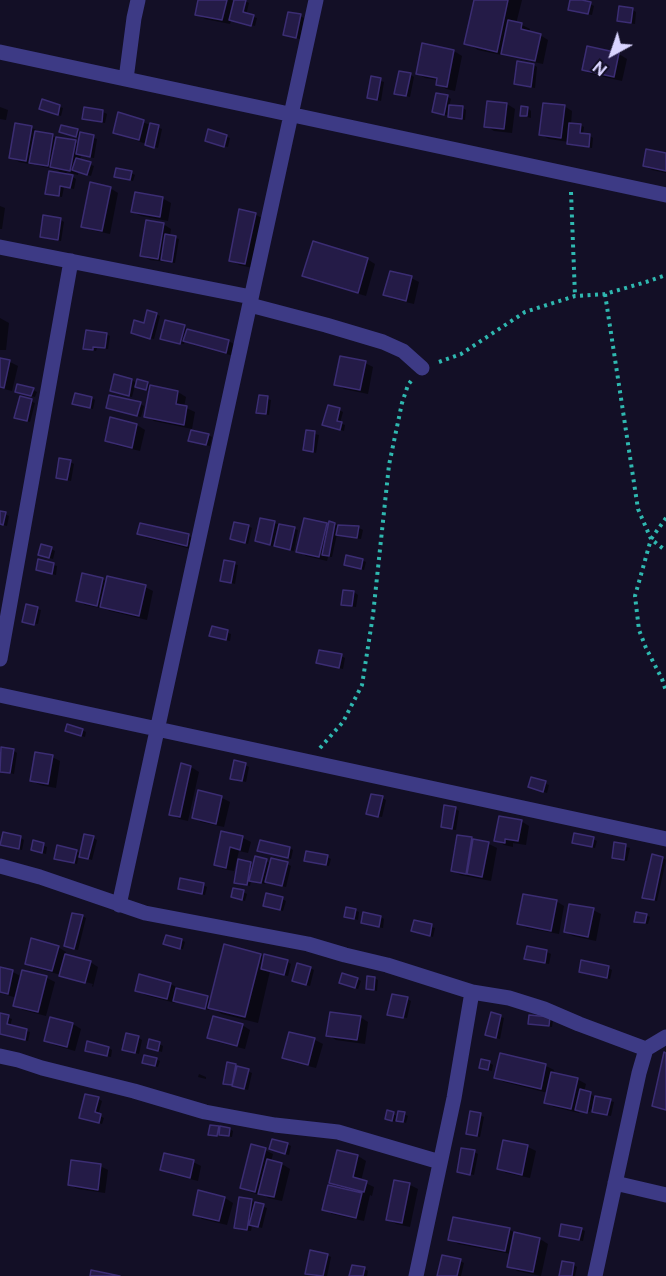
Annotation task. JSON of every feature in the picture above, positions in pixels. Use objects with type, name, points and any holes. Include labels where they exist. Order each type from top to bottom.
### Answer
[{"type":"street","points":[[126,79],[138,0]]},
{"type":"street","points":[[119,905],[316,0]]},
{"type":"street","points":[[0,52],[666,195]]},
{"type":"street","points":[[0,247],[250,301],[383,342],[403,351],[422,368]]},
{"type":"street","points":[[0,659],[71,261]]},
{"type":"street","points":[[0,695],[666,839]]},
{"type":"street","points":[[0,866],[155,915],[308,944],[387,964],[472,992],[509,998],[544,1009],[646,1049]]},
{"type":"street","points":[[416,1276],[454,1098],[472,992]]},
{"type":"street","points":[[595,1276],[646,1049],[666,1037]]},
{"type":"street","points":[[0,1056],[205,1112],[275,1125],[338,1132],[440,1162]]},
{"type":"street","points":[[615,1183],[666,1195]]},
{"type":"path","points":[[571,174],[575,296]]},
{"type":"path","points":[[307,761],[343,722],[362,685],[373,615],[389,465],[408,385],[422,368],[461,354],[525,312],[575,296],[605,294],[666,275]]},
{"type":"path","points":[[605,294],[638,509],[651,539],[666,551]]},
{"type":"path","points":[[666,518],[651,539],[635,596],[639,630],[666,691]]},
{"type":"building","points":[[198,0],[227,0],[222,20],[195,15]]},
{"type":"building","points":[[234,0],[246,0],[243,12],[254,15],[251,26],[229,20]]},
{"type":"building","points":[[474,0],[508,0],[497,52],[464,44]]},
{"type":"building","points":[[570,0],[591,2],[588,14],[568,10]]},
{"type":"building","points":[[619,6],[633,8],[631,23],[617,21]]},
{"type":"building","points":[[288,12],[301,14],[296,38],[283,35]]},
{"type":"building","points":[[508,20],[522,23],[521,29],[541,34],[535,61],[501,54]]},
{"type":"building","points":[[422,43],[454,50],[447,87],[436,85],[437,78],[416,74]]},
{"type":"building","points":[[587,46],[619,53],[614,77],[582,70]]},
{"type":"building","points":[[517,61],[534,64],[531,87],[514,84]]},
{"type":"building","points":[[399,71],[411,73],[406,96],[394,94]]},
{"type":"building","points":[[371,76],[381,78],[377,100],[367,98]]},
{"type":"building","points":[[436,93],[448,95],[444,115],[432,112]]},
{"type":"building","points":[[42,99],[60,105],[58,115],[39,109]]},
{"type":"building","points":[[487,101],[507,103],[504,129],[484,127]]},
{"type":"building","points":[[543,103],[565,105],[561,138],[539,135]]},
{"type":"building","points":[[449,105],[463,106],[462,119],[448,117]]},
{"type":"building","points":[[521,106],[528,107],[527,116],[520,116]]},
{"type":"building","points":[[84,107],[103,110],[102,122],[82,119]]},
{"type":"building","points":[[118,112],[144,120],[139,140],[113,133]]},
{"type":"building","points":[[15,123],[32,126],[26,161],[9,158]]},
{"type":"building","points":[[150,123],[159,125],[154,148],[145,145]]},
{"type":"building","points":[[569,123],[581,124],[580,133],[590,134],[589,147],[567,144]]},
{"type":"building","points":[[61,125],[78,129],[76,137],[59,132]]},
{"type":"building","points":[[208,129],[227,135],[224,147],[205,141]]},
{"type":"building","points":[[35,131],[53,134],[48,166],[29,163]]},
{"type":"building","points":[[80,132],[94,135],[90,157],[76,154]]},
{"type":"building","points":[[56,137],[76,140],[70,171],[50,167]]},
{"type":"building","points":[[646,149],[666,153],[666,171],[643,166]]},
{"type":"building","points":[[76,158],[91,162],[87,175],[72,170]]},
{"type":"building","points":[[116,168],[132,171],[130,180],[114,177]]},
{"type":"building","points":[[49,171],[73,175],[70,188],[60,186],[59,196],[45,194]]},
{"type":"building","points":[[90,182],[111,187],[102,231],[81,227]]},
{"type":"building","points":[[135,192],[163,197],[160,217],[131,212]]},
{"type":"building","points":[[239,209],[256,213],[245,264],[229,261]]},
{"type":"building","points":[[43,215],[61,218],[58,240],[40,237]]},
{"type":"building","points":[[146,220],[164,223],[158,259],[140,256]]},
{"type":"building","points":[[165,234],[176,236],[172,262],[161,260]]},
{"type":"building","points":[[313,241],[368,258],[358,293],[302,276]]},
{"type":"building","points":[[390,271],[412,276],[406,301],[383,295]]},
{"type":"building","points":[[147,310],[157,313],[150,339],[131,333],[134,320],[144,323]]},
{"type":"building","points":[[165,320],[185,325],[180,344],[160,339]]},
{"type":"building","points":[[187,329],[229,340],[226,353],[183,341]]},
{"type":"building","points":[[86,330],[107,333],[105,348],[83,349]]},
{"type":"building","points":[[340,356],[366,361],[360,390],[334,385]]},
{"type":"building","points":[[0,358],[10,360],[4,388],[0,387]]},
{"type":"building","points":[[114,374],[132,379],[129,396],[110,391]]},
{"type":"building","points":[[137,379],[148,382],[146,390],[135,387]]},
{"type":"building","points":[[17,384],[34,388],[31,396],[15,392]]},
{"type":"building","points":[[150,385],[178,391],[176,404],[187,406],[184,425],[144,417]]},
{"type":"building","points":[[75,393],[92,397],[90,408],[72,404]]},
{"type":"building","points":[[109,395],[141,402],[137,416],[106,408]]},
{"type":"building","points":[[259,395],[268,396],[266,414],[256,413]]},
{"type":"building","points":[[20,396],[32,399],[27,421],[14,418]]},
{"type":"building","points":[[328,405],[340,408],[337,421],[342,422],[340,430],[322,425]]},
{"type":"building","points":[[110,417],[137,424],[132,448],[105,441]]},
{"type":"building","points":[[191,430],[209,434],[206,445],[188,441]]},
{"type":"building","points":[[306,430],[315,431],[313,452],[303,450]]},
{"type":"building","points":[[59,458],[71,460],[67,480],[56,478]]},
{"type":"building","points":[[0,511],[6,512],[3,525],[0,524]]},
{"type":"building","points":[[260,518],[275,521],[270,545],[255,541]]},
{"type":"building","points":[[304,518],[327,523],[319,557],[296,552]]},
{"type":"building","points":[[329,521],[335,523],[329,556],[322,555]]},
{"type":"building","points":[[234,522],[249,525],[245,543],[230,539]]},
{"type":"building","points":[[140,523],[189,534],[187,546],[137,534]]},
{"type":"building","points":[[279,524],[295,527],[290,550],[274,546]]},
{"type":"building","points":[[338,525],[359,526],[357,538],[336,535]]},
{"type":"building","points":[[41,544],[52,547],[49,558],[38,555]]},
{"type":"building","points":[[346,555],[363,559],[361,569],[344,565]]},
{"type":"building","points":[[38,559],[54,563],[52,574],[36,570]]},
{"type":"building","points":[[224,560],[235,562],[231,583],[220,581]]},
{"type":"building","points":[[82,573],[103,578],[97,606],[76,601]]},
{"type":"building","points":[[107,576],[146,585],[139,616],[100,607]]},
{"type":"building","points":[[343,590],[354,591],[352,606],[341,605]]},
{"type":"building","points":[[26,604],[38,607],[34,625],[22,622]]},
{"type":"building","points":[[212,626],[228,630],[226,640],[209,636]]},
{"type":"building","points":[[319,650],[342,654],[339,668],[316,663]]},
{"type":"building","points":[[67,724],[83,729],[81,736],[65,731]]},
{"type":"building","points":[[1,747],[14,749],[10,773],[0,772]]},
{"type":"building","points":[[35,752],[53,755],[48,784],[30,781]]},
{"type":"building","points":[[234,760],[246,763],[242,781],[230,779]]},
{"type":"building","points":[[181,763],[191,766],[180,817],[169,815]]},
{"type":"building","points":[[531,777],[546,781],[543,792],[528,787]]},
{"type":"building","points":[[198,790],[222,796],[216,824],[192,818]]},
{"type":"building","points":[[371,794],[383,796],[378,817],[366,814]]},
{"type":"building","points":[[444,805],[456,807],[452,829],[441,827]]},
{"type":"building","points":[[499,816],[522,820],[518,841],[505,839],[505,843],[494,841]]},
{"type":"building","points":[[221,831],[243,836],[240,850],[230,847],[226,868],[214,865]]},
{"type":"building","points":[[3,832],[21,836],[19,849],[0,845]]},
{"type":"building","points":[[574,833],[594,837],[592,847],[572,843]]},
{"type":"building","points":[[84,834],[94,836],[88,859],[79,857]]},
{"type":"building","points":[[457,835],[472,837],[466,874],[451,871]]},
{"type":"building","points":[[473,839],[489,842],[482,877],[467,874]]},
{"type":"building","points":[[33,840],[44,843],[42,853],[31,850]]},
{"type":"building","points":[[260,840],[290,847],[288,858],[257,851]]},
{"type":"building","points":[[614,842],[626,844],[624,860],[612,858]]},
{"type":"building","points":[[57,845],[77,850],[74,863],[54,859]]},
{"type":"building","points":[[306,851],[328,855],[326,865],[304,861]]},
{"type":"building","points":[[652,854],[663,857],[654,900],[642,898]]},
{"type":"building","points":[[255,856],[267,859],[261,883],[249,881]]},
{"type":"building","points":[[271,858],[288,862],[282,886],[265,882]]},
{"type":"building","points":[[238,859],[251,862],[247,885],[234,883]]},
{"type":"building","points":[[180,878],[204,883],[202,894],[178,889]]},
{"type":"building","points":[[233,888],[244,890],[242,900],[231,897]]},
{"type":"building","points":[[266,893],[283,897],[280,910],[263,906]]},
{"type":"building","points":[[523,894],[557,900],[551,931],[517,924]]},
{"type":"building","points":[[569,904],[594,908],[588,937],[564,932]]},
{"type":"building","points":[[346,907],[356,909],[354,919],[344,917]]},
{"type":"building","points":[[363,912],[381,916],[379,927],[361,923]]},
{"type":"building","points":[[636,912],[647,914],[645,923],[634,922]]},
{"type":"building","points":[[72,913],[83,915],[74,949],[64,946]]},
{"type":"building","points":[[414,920],[432,924],[430,936],[411,931]]},
{"type":"building","points":[[166,935],[182,939],[180,949],[163,944]]},
{"type":"building","points":[[31,938],[59,946],[52,971],[25,964]]},
{"type":"building","points":[[224,944],[261,954],[245,1017],[208,1008]]},
{"type":"building","points":[[527,946],[547,950],[545,963],[524,959]]},
{"type":"building","points":[[65,954],[91,961],[85,983],[59,976]]},
{"type":"building","points":[[264,954],[288,960],[284,975],[261,969]]},
{"type":"building","points":[[581,960],[609,966],[607,978],[579,972]]},
{"type":"building","points":[[297,963],[311,967],[306,985],[292,981]]},
{"type":"building","points":[[0,967],[13,970],[8,994],[0,992]]},
{"type":"building","points":[[22,970],[47,976],[38,1012],[13,1006]]},
{"type":"building","points":[[342,973],[358,978],[355,988],[339,983]]},
{"type":"building","points":[[139,974],[171,983],[167,999],[135,991]]},
{"type":"building","points":[[367,976],[375,977],[374,990],[366,989]]},
{"type":"building","points":[[176,988],[208,996],[205,1009],[173,1001]]},
{"type":"building","points":[[392,994],[408,997],[403,1018],[387,1015]]},
{"type":"building","points":[[330,1012],[361,1016],[357,1040],[326,1036]]},
{"type":"building","points":[[491,1012],[501,1015],[496,1038],[485,1035]]},
{"type":"building","points":[[0,1013],[9,1015],[7,1024],[27,1029],[25,1040],[0,1034]]},
{"type":"building","points":[[529,1015],[550,1017],[549,1026],[528,1024]]},
{"type":"building","points":[[213,1016],[243,1024],[237,1046],[207,1038]]},
{"type":"building","points":[[50,1017],[73,1023],[67,1047],[44,1041]]},
{"type":"building","points":[[289,1032],[315,1038],[308,1065],[282,1058]]},
{"type":"building","points":[[126,1033],[139,1036],[135,1053],[122,1050]]},
{"type":"building","points":[[149,1039],[160,1042],[158,1051],[147,1048]]},
{"type":"building","points":[[87,1041],[109,1047],[107,1056],[85,1051]]},
{"type":"building","points":[[664,1052],[666,1053],[666,1110],[652,1106]]},
{"type":"building","points":[[500,1053],[546,1064],[541,1089],[494,1078]]},
{"type":"building","points":[[144,1055],[157,1058],[155,1066],[142,1063]]},
{"type":"building","points":[[481,1059],[490,1061],[488,1070],[479,1068]]},
{"type":"building","points":[[227,1062],[236,1064],[232,1085],[223,1084]]},
{"type":"building","points":[[237,1066],[249,1069],[244,1089],[232,1086]]},
{"type":"building","points":[[551,1072],[578,1078],[571,1109],[544,1103]]},
{"type":"building","points":[[580,1089],[591,1092],[587,1113],[575,1110]]},
{"type":"building","points":[[85,1094],[99,1097],[95,1112],[101,1114],[99,1123],[79,1118]]},
{"type":"building","points":[[595,1096],[611,1099],[607,1115],[592,1112]]},
{"type":"building","points":[[387,1110],[394,1112],[392,1121],[385,1119]]},
{"type":"building","points":[[398,1111],[405,1112],[403,1122],[396,1121]]},
{"type":"building","points":[[470,1111],[481,1113],[477,1136],[466,1134]]},
{"type":"building","points":[[210,1125],[219,1126],[217,1136],[208,1135]]},
{"type":"building","points":[[220,1126],[230,1128],[229,1136],[219,1135]]},
{"type":"building","points":[[272,1139],[288,1143],[285,1154],[269,1149]]},
{"type":"building","points":[[503,1140],[528,1145],[522,1175],[497,1169]]},
{"type":"building","points":[[251,1144],[266,1148],[255,1192],[240,1188]]},
{"type":"building","points":[[461,1148],[475,1150],[470,1175],[457,1172]]},
{"type":"building","points":[[337,1150],[358,1155],[353,1177],[367,1181],[364,1192],[329,1183]]},
{"type":"building","points":[[164,1153],[194,1160],[190,1178],[160,1170]]},
{"type":"building","points":[[267,1159],[282,1163],[274,1197],[258,1194]]},
{"type":"building","points":[[71,1160],[101,1164],[98,1190],[68,1185]]},
{"type":"building","points":[[394,1180],[410,1183],[402,1223],[386,1220]]},
{"type":"building","points":[[328,1185],[362,1193],[356,1218],[322,1210]]},
{"type":"building","points":[[198,1190],[225,1197],[219,1221],[193,1215]]},
{"type":"building","points":[[239,1197],[252,1199],[247,1230],[234,1228]]},
{"type":"building","points":[[255,1202],[264,1204],[258,1227],[249,1225]]},
{"type":"building","points":[[453,1217],[510,1228],[505,1251],[448,1240]]},
{"type":"building","points":[[561,1224],[582,1228],[579,1240],[559,1236]]},
{"type":"building","points":[[514,1232],[540,1238],[533,1272],[507,1267]]},
{"type":"building","points":[[310,1250],[328,1254],[323,1276],[305,1274]]},
{"type":"building","points":[[442,1255],[461,1259],[457,1276],[437,1276]]},
{"type":"building","points":[[562,1261],[574,1263],[572,1276],[559,1276]]},
{"type":"building","points":[[352,1265],[365,1267],[363,1276],[349,1276]]},
{"type":"building","points":[[91,1270],[120,1276],[90,1276]]}]
